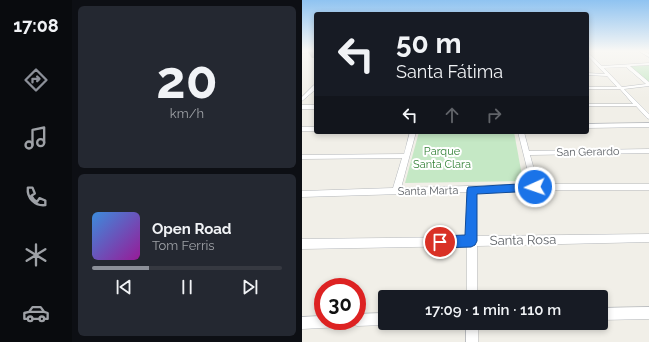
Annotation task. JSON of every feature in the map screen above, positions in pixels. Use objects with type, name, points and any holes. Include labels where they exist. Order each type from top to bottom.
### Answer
[{"type":"street","points":[[601,67],[649,117]]},
{"type":"street","points":[[628,67],[649,85]]},
{"type":"street","points":[[589,74],[608,75]]},
{"type":"street","points":[[589,88],[622,88],[649,85]]},
{"type":"street","points":[[302,100],[314,90]]},
{"type":"street","points":[[589,105],[638,105]]},
{"type":"street","points":[[302,107],[314,107]]},
{"type":"street","points":[[589,126],[649,125]]},
{"type":"street","points":[[302,129],[314,129]]},
{"type":"street","points":[[396,192],[412,134]]},
{"type":"street","points":[[521,134],[535,187]]},
{"type":"street","name":"San Gerardo","points":[[526,153],[649,151]]},
{"type":"street","points":[[302,157],[406,156]]},
{"type":"street","name":"Santa Marta","points":[[302,194],[535,187],[649,187]]},
{"type":"street","points":[[472,190],[472,290]]},
{"type":"street","name":"Santa Rosa","points":[[302,244],[649,238]]},
{"type":"street","points":[[608,314],[649,313]]},
{"type":"street","points":[[366,320],[378,319]]},
{"type":"street","points":[[302,322],[314,322]]},
{"type":"street","points":[[472,330],[472,342]]},
{"type":"green space","points":[[629,67],[649,67],[649,82]]},
{"type":"green space","name":"Parque Santa Clara","points":[[418,134],[514,134],[523,181],[405,183]]},
{"type":"route","points":[[440,242],[471,241],[472,190],[535,187]]}]
